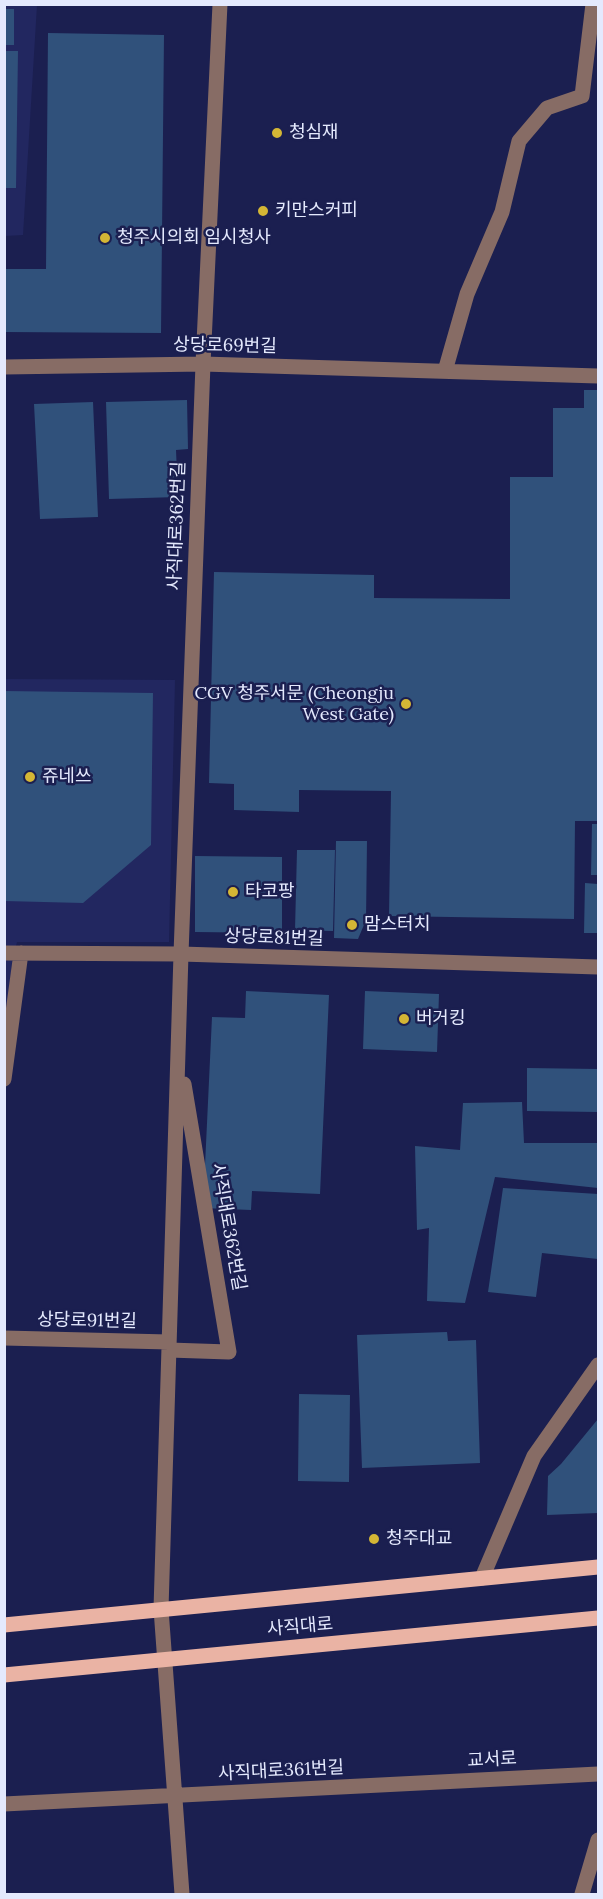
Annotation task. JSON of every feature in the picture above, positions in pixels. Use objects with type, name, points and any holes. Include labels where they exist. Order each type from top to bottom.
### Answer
[{"type":"main road","name":"사직대로","points":[[4,1625],[598,1567]]},
{"type":"main road","name":"사직대로","points":[[4,1675],[598,1618]]},
{"type":"street","name":"사직대로362번길","points":[[161,1609],[181,954],[203,364],[220,4]]},
{"type":"street","points":[[445,371],[467,294],[502,212],[519,141],[547,108],[582,96],[593,4]]},
{"type":"street","name":"상당로69번길","points":[[4,367],[203,364],[598,376]]},
{"type":"street","name":"상당로81번길","points":[[4,953],[181,954],[598,967]]},
{"type":"street","points":[[4,1079],[21,953]]},
{"type":"street","name":"사직대로362번길","points":[[169,1346],[229,1352],[178,1048]]},
{"type":"street","name":"상당로91번길","points":[[4,1338],[169,1346]]},
{"type":"street","points":[[482,1578],[534,1456],[598,1365]]},
{"type":"street","points":[[161,1609],[182,1894]]},
{"type":"street","name":"교서로","points":[[388,1785],[598,1774]]},
{"type":"street","name":"사직대로361번길","points":[[4,1804],[388,1785]]},
{"type":"street","points":[[582,1894],[598,1840]]},
{"type":"shaded area","points":[[5,5],[37,5],[23,235],[5,236]]},
{"type":"shaded area","points":[[5,679],[175,680],[169,942],[17,942],[12,962],[5,1037]]},
{"type":"building","points":[[4,9],[14,9],[14,45],[4,45]]},
{"type":"building","points":[[48,33],[164,35],[161,333],[4,332],[4,269],[46,269]]},
{"type":"building","points":[[4,51],[18,51],[16,188],[4,188]]},
{"type":"building","points":[[584,390],[598,390],[598,821],[575,821],[574,919],[389,916],[391,791],[299,790],[299,812],[234,810],[234,784],[209,783],[214,572],[374,575],[374,598],[510,599],[510,477],[553,477],[553,408],[584,408]]},
{"type":"building","points":[[187,400],[188,449],[176,450],[178,497],[109,499],[106,402]]},
{"type":"building","points":[[93,402],[98,517],[40,519],[34,404]]},
{"type":"building","points":[[4,691],[153,693],[151,845],[83,903],[4,901]]},
{"type":"building","points":[[592,824],[598,824],[598,875],[591,875]]},
{"type":"building","points":[[336,841],[367,841],[366,920],[358,939],[334,938]]},
{"type":"building","points":[[297,850],[335,850],[333,931],[295,930]]},
{"type":"building","points":[[195,856],[282,857],[282,933],[195,932]]},
{"type":"building","points":[[585,883],[598,884],[598,933],[584,933]]},
{"type":"building","points":[[246,991],[329,995],[320,1194],[252,1191],[251,1210],[203,1208],[212,1017],[245,1018]]},
{"type":"building","points":[[365,991],[439,994],[437,1052],[363,1049]]},
{"type":"building","points":[[527,1068],[598,1069],[598,1112],[527,1111]]},
{"type":"building","points":[[522,1102],[524,1143],[598,1143],[598,1188],[495,1177],[465,1303],[427,1301],[429,1228],[417,1230],[415,1146],[460,1150],[463,1103]]},
{"type":"building","points":[[503,1188],[598,1194],[598,1259],[542,1253],[536,1297],[488,1292]]},
{"type":"building","points":[[447,1332],[448,1341],[476,1340],[480,1463],[362,1468],[357,1335]]},
{"type":"building","points":[[299,1394],[350,1395],[349,1482],[298,1481]]},
{"type":"building","points":[[598,1419],[598,1513],[547,1515],[548,1476],[561,1464]]},
{"type":"place","name":"청심재","points":[[277,133]]},
{"type":"place","name":"키만스커피","points":[[263,211]]},
{"type":"place","name":"청주시의회 임시청사","points":[[105,238]]},
{"type":"place","name":"CGV 청주서문 (Cheongju West Gate)","points":[[406,704]]},
{"type":"place","name":"쥬네쓰","points":[[30,777]]},
{"type":"place","name":"타코팡","points":[[233,892]]},
{"type":"place","name":"맘스터치","points":[[352,925]]},
{"type":"place","name":"버거킹","points":[[404,1019]]},
{"type":"place","name":"청주대교","points":[[374,1539]]}]
